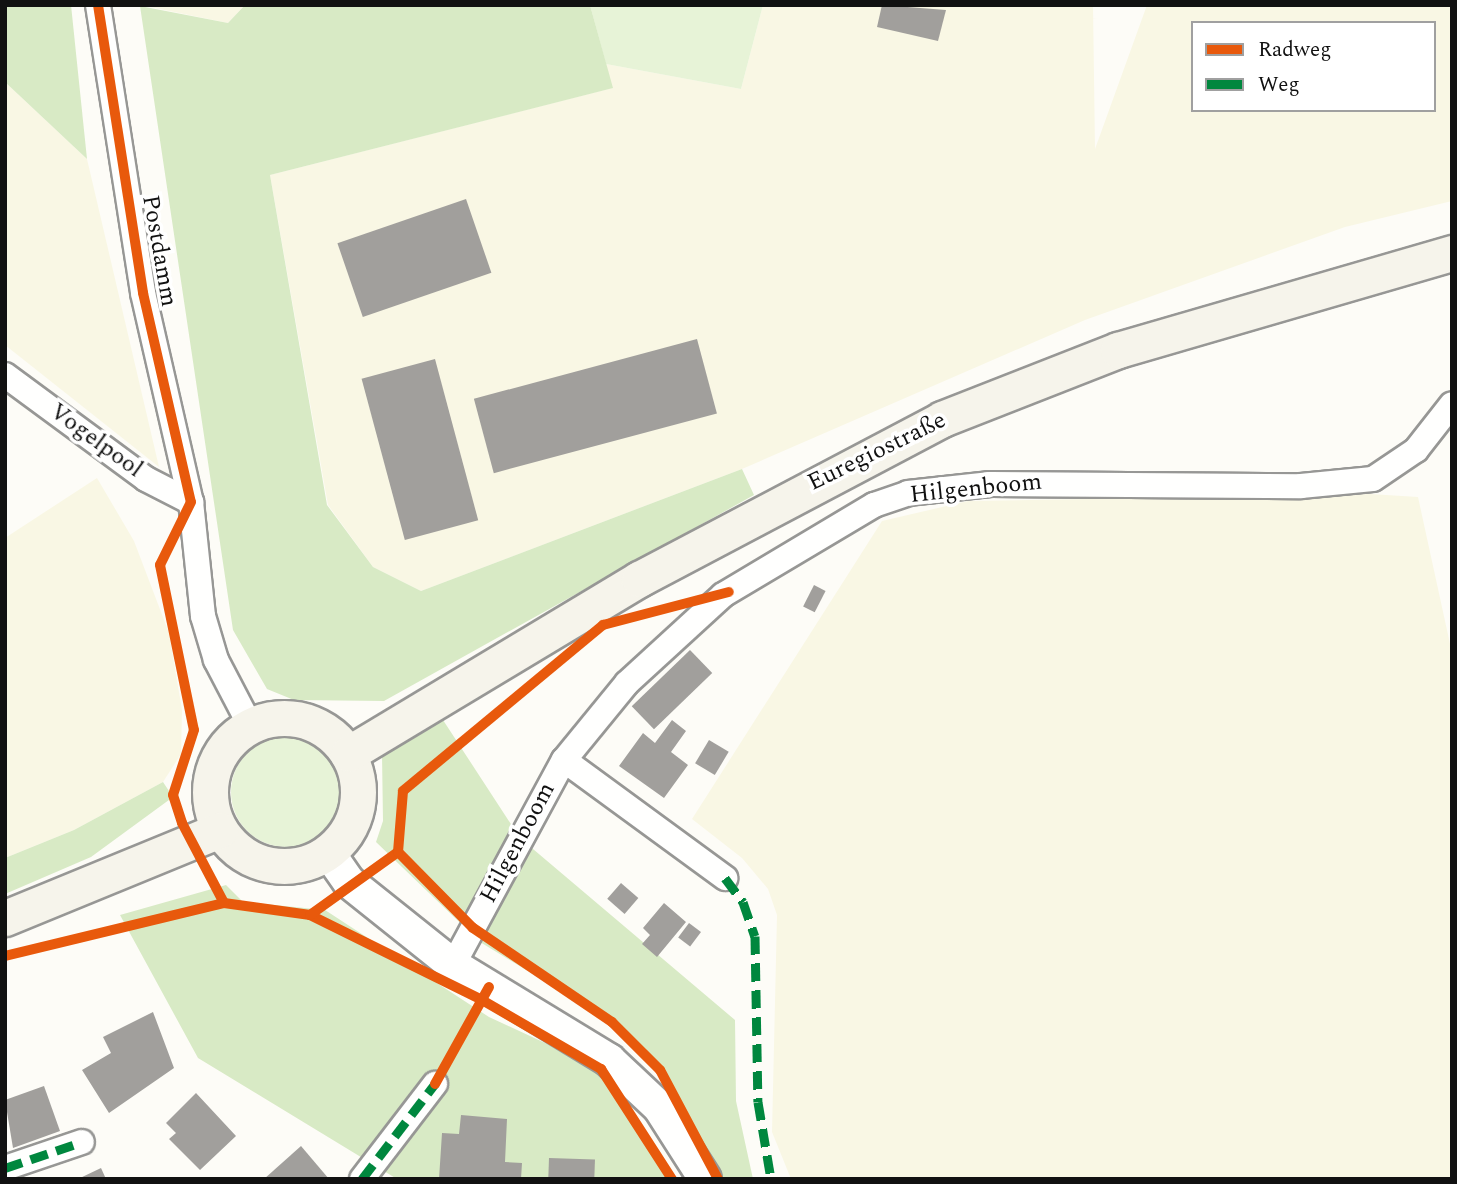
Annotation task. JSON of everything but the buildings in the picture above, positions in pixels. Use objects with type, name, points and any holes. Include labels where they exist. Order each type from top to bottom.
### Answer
[{"type":"main road","name":"Euregiostraße","points":[[348,754],[639,579],[942,419],[1118,350],[1452,253]]},
{"type":"main road","points":[[294,718],[334,736],[348,754],[359,796],[344,837],[328,852],[306,863],[257,862],[220,831],[211,808],[216,760],[250,725],[294,718]]},
{"type":"main road","points":[[5,918],[220,831]]},
{"type":"street","name":"Postdamm","points":[[98,5],[143,293],[191,502],[203,616],[216,660],[250,725]]},
{"type":"street","name":"Vogelpool","points":[[5,374],[146,478],[191,502]]},
{"type":"street","name":"Hilgenboom","points":[[453,965],[564,760],[628,683],[723,595],[874,505],[908,492],[991,484],[1301,486],[1373,479],[1416,450],[1452,404]]},
{"type":"street","name":"Hilgenboom","points":[[564,760],[724,878]]},
{"type":"street","points":[[328,852],[349,882],[453,965],[609,1060],[659,1107],[705,1179]]},
{"type":"street","points":[[362,1179],[435,1084]]},
{"type":"street","points":[[5,1168],[82,1142]]},
{"type":"shaded area","points":[[140,5],[245,5],[228,23]]},
{"type":"shaded area","points":[[763,5],[1093,5],[1095,149],[1147,5],[1452,5],[1452,201],[1345,227],[1085,320],[742,469],[421,591],[373,567],[328,505],[270,175],[612,88],[606,64],[741,89]]},
{"type":"shaded area","points":[[5,82],[87,159],[159,467],[5,345]]},
{"type":"shaded area","points":[[97,478],[134,541],[169,633],[182,710],[181,754],[163,782],[74,830],[5,858],[5,538]]},
{"type":"shaded area","points":[[1370,494],[1418,497],[1452,653],[1452,1179],[791,1179],[772,1132],[777,915],[768,889],[742,858],[692,819],[882,521],[968,501]]},
{"type":"green space","points":[[5,5],[71,5],[87,159],[5,82]]},
{"type":"green space","points":[[245,5],[590,5],[613,88],[270,175],[327,505],[373,567],[421,591],[742,469],[754,495],[384,701],[294,700],[267,689],[233,630],[140,6],[228,23]]},
{"type":"green space","points":[[590,5],[763,5],[741,89],[606,64]]},
{"type":"green space","points":[[443,720],[520,838],[735,1020],[736,1101],[753,1179],[721,1179],[653,1059],[612,1022],[480,942],[376,842],[383,821],[382,755]]},
{"type":"green space","points":[[286,737],[307,741],[325,753],[337,771],[341,792],[337,813],[325,831],[307,843],[286,847],[265,843],[247,831],[235,813],[231,792],[235,771],[247,753],[265,741]]},
{"type":"green space","points":[[163,782],[173,797],[91,857],[5,894],[5,858],[74,830]]},
{"type":"green space","points":[[226,885],[243,902],[325,910],[489,1017],[601,1069],[672,1179],[397,1179],[198,1058],[120,915]]},
{"type":"marked path","points":[[725,878],[743,902],[755,936],[758,1102],[771,1179]]},
{"type":"marked path","points":[[362,1179],[435,1084]]},
{"type":"marked path","points":[[5,1168],[82,1142]]},
{"type":"cycle path","points":[[98,5],[143,293],[191,502],[160,565],[194,730],[173,795],[182,823],[224,903],[310,915],[482,1000],[601,1069],[672,1179]]},
{"type":"cycle path","points":[[718,1179],[660,1070],[612,1022],[473,928],[398,852],[403,791],[603,625],[729,592]]},
{"type":"cycle path","points":[[310,915],[398,852]]},
{"type":"cycle path","points":[[5,956],[224,903]]},
{"type":"cycle path","points":[[435,1084],[489,987]]}]
